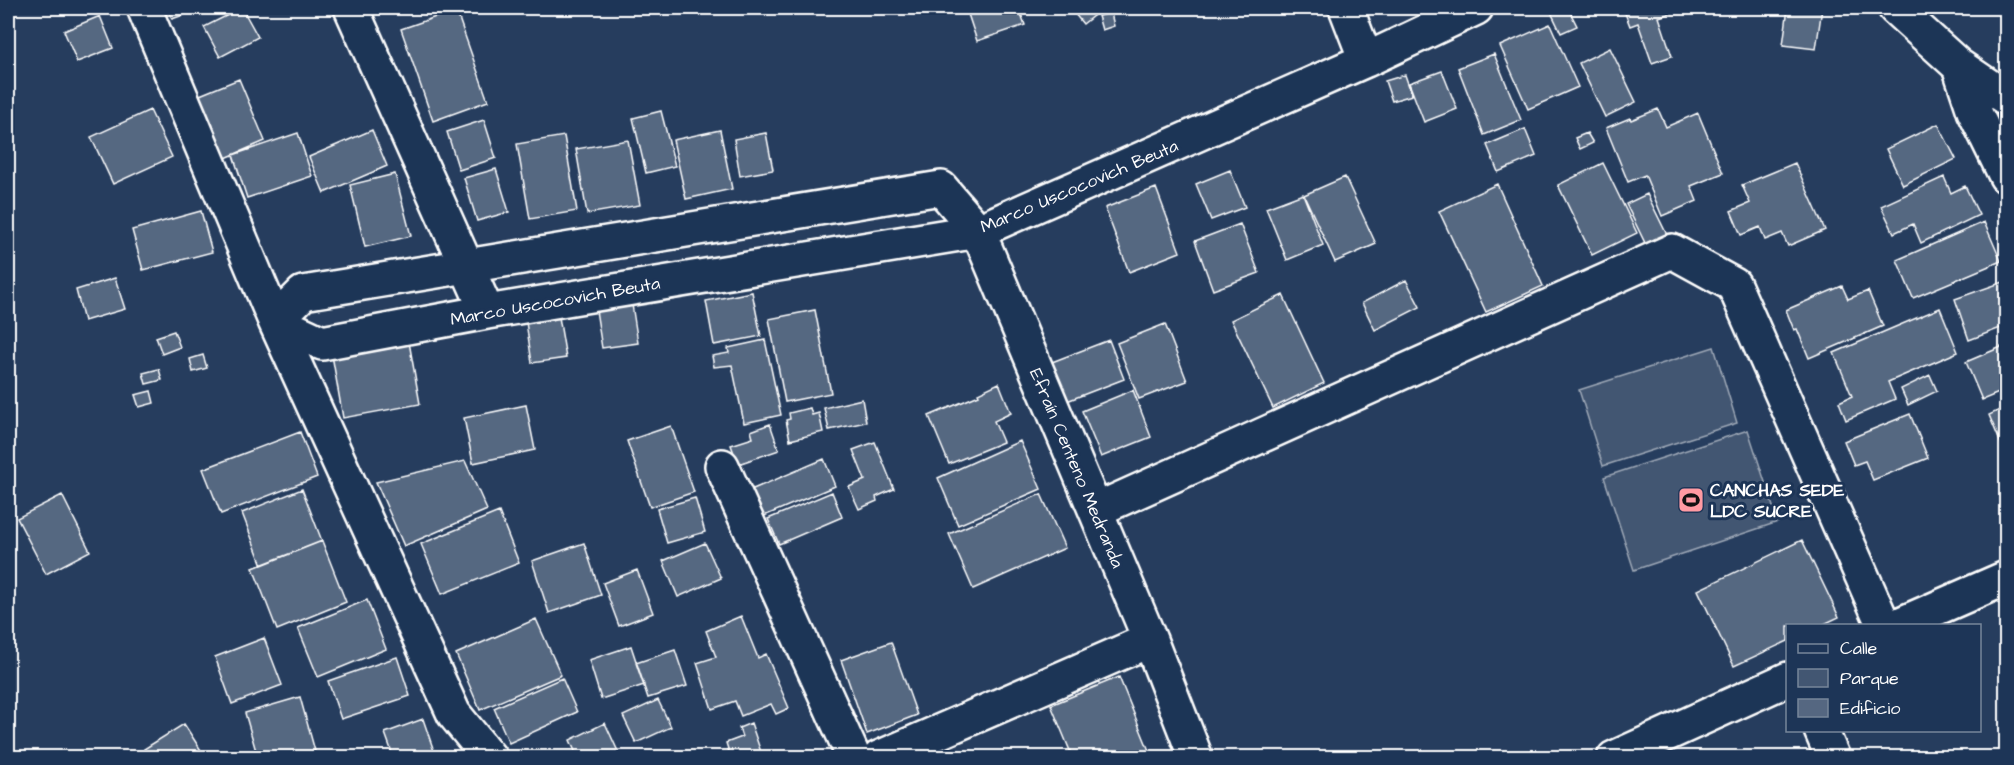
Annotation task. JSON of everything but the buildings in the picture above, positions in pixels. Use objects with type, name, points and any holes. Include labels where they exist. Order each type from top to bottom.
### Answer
[{"type":"street","points":[[144,8],[275,321],[454,714],[490,758]]},
{"type":"street","points":[[351,8],[487,312]]},
{"type":"street","points":[[1346,8],[1366,60]]},
{"type":"street","name":"Marco Uscocovich Beuta","points":[[275,321],[322,343],[487,312],[978,231],[1366,60],[1476,8]]},
{"type":"street","points":[[1894,8],[1959,66],[2007,98]]},
{"type":"street","points":[[1959,66],[1974,111],[2007,176]]},
{"type":"street","name":"Efraín Centeno Medranda","points":[[467,267],[941,188],[978,231],[1150,639],[1196,758]]},
{"type":"street","points":[[1096,510],[1672,250],[1734,285],[1883,624]]},
{"type":"street","points":[[275,321],[303,292],[467,267]]},
{"type":"street","points":[[722,466],[854,758]]},
{"type":"street","points":[[1901,624],[2007,578]]},
{"type":"street","points":[[879,758],[1150,639]]},
{"type":"street","points":[[1614,758],[1786,680]]},
{"type":"street","points":[[1822,732],[1833,758]]},
{"type":"green space","points":[[1714,347],[1737,423],[1603,466],[1579,390]]},
{"type":"green space","name":"CANCHAS SEDE LDC SUCRE","points":[[1748,430],[1778,522],[1634,570],[1604,477]]},
{"type":"place","name":"CANCHAS SEDE LDC SUCRE","points":[[1691,500]]}]
